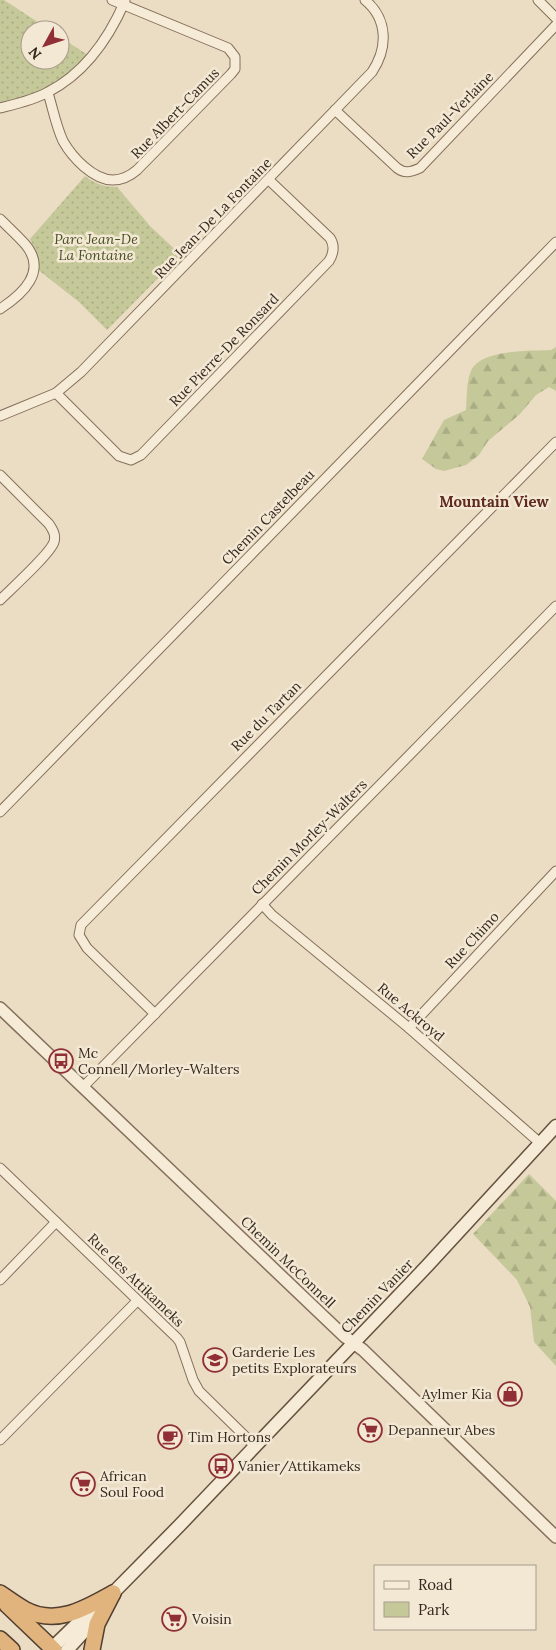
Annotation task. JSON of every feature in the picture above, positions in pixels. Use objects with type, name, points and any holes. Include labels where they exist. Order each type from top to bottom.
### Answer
[{"type":"highway","points":[[0,1593],[25,1610],[49,1616],[80,1611],[113,1593]]},
{"type":"highway","points":[[92,1650],[97,1624],[113,1593]]},
{"type":"highway","points":[[0,1599],[52,1649]]},
{"type":"highway","points":[[0,1639],[12,1650]]},
{"type":"main road","name":"Chemin Vanier","points":[[52,1649],[85,1616],[113,1593],[255,1446],[556,1126]]},
{"type":"main road","name":"Chemin Vanier","points":[[67,1650],[92,1624],[113,1593]]},
{"type":"street","name":"Rue Albert-Camus","points":[[48,93],[66,147],[80,163],[97,176],[112,181],[121,180],[138,170],[235,69],[236,58],[228,48],[124,2],[112,0]]},
{"type":"street","name":"Rue Jean-De La Fontaine","points":[[0,416],[56,393],[81,372],[372,72],[382,54],[384,44],[382,26],[375,11],[365,0]]},
{"type":"street","points":[[538,0],[556,18]]},
{"type":"street","points":[[0,108],[48,93],[79,70],[102,44],[124,2]]},
{"type":"street","name":"Rue Paul-Verlaine","points":[[335,110],[402,172],[414,171],[420,168],[556,25]]},
{"type":"street","name":"Rue Pierre-De Ronsard","points":[[56,393],[119,456],[131,460],[141,455],[322,268],[332,255],[333,243],[330,238],[269,180]]},
{"type":"street","points":[[0,219],[30,251],[34,267],[26,287],[0,309]]},
{"type":"street","name":"Chemin Castelbeau","points":[[0,812],[556,242]]},
{"type":"street","name":"Rue du Tartan","points":[[155,1014],[87,948],[80,935],[81,925],[556,442]]},
{"type":"street","points":[[0,475],[50,524],[54,530],[55,537],[50,549],[0,600]]},
{"type":"street","name":"Chemin Morley-Walters","points":[[83,1087],[556,606]]},
{"type":"street","name":"Rue Chimo","points":[[409,1028],[556,871]]},
{"type":"street","name":"Rue Ackroyd","points":[[262,904],[272,915],[409,1028],[540,1143]]},
{"type":"street","name":"Chemin McConnell","points":[[0,1008],[344,1336],[363,1350],[556,1537]]},
{"type":"street","name":"Rue des Attikameks","points":[[0,1168],[173,1334],[180,1342],[193,1380],[199,1391],[255,1446]]},
{"type":"street","points":[[0,1280],[56,1222]]},
{"type":"street","points":[[0,1440],[138,1301]]},
{"type":"green space","points":[[0,0],[4,0],[35,20],[20,20],[20,70],[70,70],[70,43],[91,57],[66,81],[0,108]]},
{"type":"green space","name":"Parc Jean-De La Fontaine","points":[[85,176],[100,184],[117,187],[151,227],[181,255],[107,330],[79,302],[37,269],[36,251],[30,239]]},
{"type":"green space","points":[[556,347],[556,391],[549,387],[536,395],[520,414],[488,441],[479,455],[466,465],[444,471],[436,469],[422,459],[444,420],[466,410],[468,380],[476,364],[495,355],[519,351],[551,350]]},
{"type":"green space","points":[[529,1174],[556,1201],[556,1366],[534,1342],[530,1307],[517,1280],[473,1234]]},
{"type":"place","name":"Mc Connell/Morley-Walters","points":[[61,1061]]},
{"type":"place","name":"Garderie Les petits Explorateurs","points":[[215,1360]]},
{"type":"place","name":"Aylmer Kia","points":[[510,1394]]},
{"type":"place","name":"Depanneur Abes","points":[[370,1430]]},
{"type":"place","name":"Tim Hortons","points":[[170,1437]]},
{"type":"place","name":"Vanier/Attikameks","points":[[221,1466]]},
{"type":"place","name":"African Soul Food","points":[[83,1484]]},
{"type":"place","name":"Voisin","points":[[174,1619]]},
{"type":"district","name":"Mountain View","points":[[494,502]]}]
